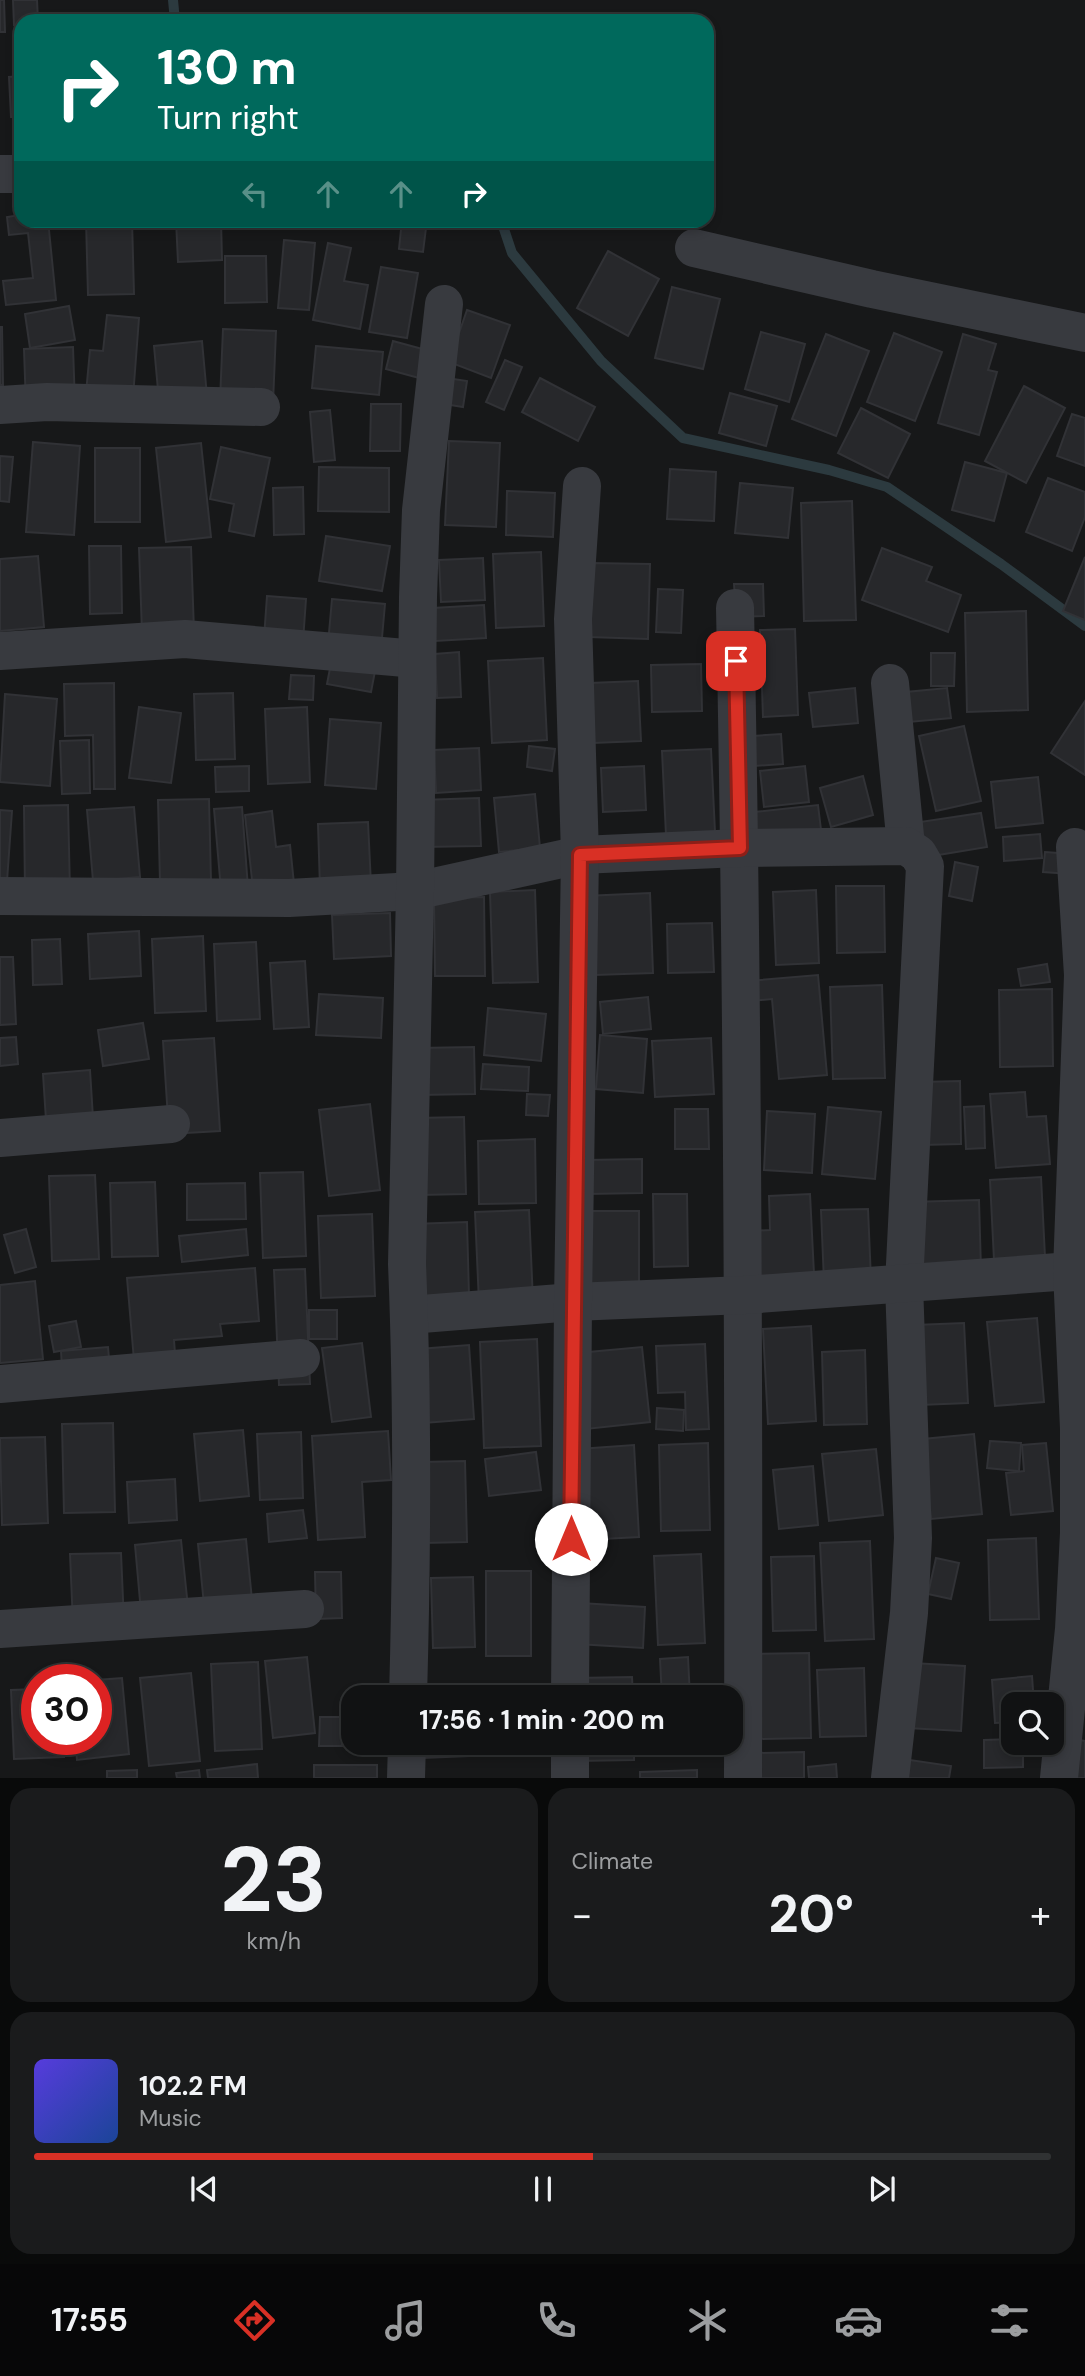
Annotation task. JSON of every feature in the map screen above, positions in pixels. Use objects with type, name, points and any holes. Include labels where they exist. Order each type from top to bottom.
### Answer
[{"type":"street","points":[[694,248],[872,289],[1085,333]]},
{"type":"street","points":[[408,1685],[411,1606],[407,1264],[417,659],[421,510],[444,304]]},
{"type":"street","points":[[0,405],[47,402],[261,407]]},
{"type":"street","points":[[570,1685],[580,855],[573,619],[582,486]]},
{"type":"street","points":[[735,608],[745,1295],[743,1777]]},
{"type":"street","points":[[0,651],[185,639],[417,659]]},
{"type":"street","points":[[890,684],[906,846]]},
{"type":"street","points":[[0,896],[289,898],[415,891],[580,855],[740,848],[906,846],[918,854],[925,866],[904,1284],[913,1538],[909,1612],[890,1777]]},
{"type":"street","points":[[1059,1777],[1074,1629],[1079,1533],[1078,1271],[1083,975],[1075,847]]},
{"type":"street","points":[[0,1138],[171,1124]]},
{"type":"street","points":[[409,1315],[573,1302],[745,1295],[1078,1271]]},
{"type":"street","points":[[0,1384],[301,1357]]},
{"type":"street","points":[[0,1629],[304,1609]]},
{"type":"street","points":[[406,1777],[407,1755]]},
{"type":"street","points":[[570,1755],[570,1777]]},
{"type":"building","points":[[0,0],[4,0],[5,32],[0,32]]},
{"type":"building","points":[[13,0],[37,0],[38,14],[14,14],[14,25]]},
{"type":"building","points":[[9,77],[14,77],[14,117],[11,117]]},
{"type":"building","points":[[14,216],[14,228],[49,228],[56,300],[6,305],[3,281],[33,278],[28,233],[9,235],[7,217]]},
{"type":"building","points":[[86,228],[132,228],[134,294],[88,295]]},
{"type":"building","points":[[176,228],[221,228],[222,260],[178,262]]},
{"type":"building","points":[[401,228],[426,228],[423,252],[399,249]]},
{"type":"building","points":[[284,240],[315,243],[309,310],[278,308]]},
{"type":"building","points":[[328,243],[351,248],[344,281],[368,285],[360,329],[313,320]]},
{"type":"building","points":[[608,251],[659,279],[628,336],[577,308]]},
{"type":"building","points":[[225,256],[266,256],[267,302],[225,303]]},
{"type":"building","points":[[381,267],[418,273],[407,338],[369,332]]},
{"type":"building","points":[[672,287],[720,299],[703,369],[655,358]]},
{"type":"building","points":[[69,306],[75,340],[30,348],[25,314]]},
{"type":"building","points":[[467,310],[510,325],[491,378],[449,362]]},
{"type":"building","points":[[107,315],[139,318],[133,397],[86,393],[90,350],[103,351]]},
{"type":"building","points":[[2,327],[3,385],[0,385]]},
{"type":"building","points":[[223,329],[276,331],[273,403],[220,401]]},
{"type":"building","points":[[761,332],[805,344],[789,402],[745,389]]},
{"type":"building","points":[[894,333],[942,352],[915,421],[867,402]]},
{"type":"building","points":[[826,334],[869,351],[836,436],[792,419]]},
{"type":"building","points":[[963,334],[996,344],[988,370],[997,372],[979,435],[938,423]]},
{"type":"building","points":[[202,341],[207,396],[159,401],[154,346]]},
{"type":"building","points":[[393,341],[426,350],[419,378],[386,369]]},
{"type":"building","points":[[316,346],[383,352],[379,395],[312,388]]},
{"type":"building","points":[[73,347],[75,405],[26,407],[24,349]]},
{"type":"building","points":[[505,360],[522,367],[504,410],[486,402]]},
{"type":"building","points":[[447,378],[467,381],[463,407],[444,404]]},
{"type":"building","points":[[540,378],[595,407],[578,441],[522,412]]},
{"type":"building","points":[[1024,386],[1065,408],[1026,483],[985,461]]},
{"type":"building","points":[[730,393],[777,406],[766,446],[719,433]]},
{"type":"building","points":[[371,404],[401,404],[400,451],[370,451]]},
{"type":"building","points":[[861,408],[910,434],[888,478],[838,453]]},
{"type":"building","points":[[330,410],[335,460],[314,462],[310,412]]},
{"type":"building","points":[[1072,414],[1085,418],[1085,466],[1057,456]]},
{"type":"building","points":[[449,441],[500,443],[496,527],[445,525]]},
{"type":"building","points":[[33,442],[80,446],[74,535],[26,532]]},
{"type":"building","points":[[201,443],[211,537],[166,542],[156,448]]},
{"type":"building","points":[[221,447],[270,458],[254,536],[229,531],[234,504],[210,499]]},
{"type":"building","points":[[95,448],[140,448],[140,522],[95,522]]},
{"type":"building","points":[[0,456],[13,457],[9,502],[0,501]]},
{"type":"building","points":[[965,462],[1007,473],[994,521],[952,510]]},
{"type":"building","points":[[319,467],[389,468],[389,512],[318,511]]},
{"type":"building","points":[[670,469],[716,472],[714,521],[667,519]]},
{"type":"building","points":[[1048,478],[1085,492],[1085,517],[1072,551],[1026,532]]},
{"type":"building","points":[[740,483],[793,488],[788,538],[735,533]]},
{"type":"building","points":[[303,487],[304,534],[274,535],[273,488]]},
{"type":"building","points":[[507,491],[555,493],[553,537],[506,535]]},
{"type":"building","points":[[852,501],[856,620],[804,621],[801,503]]},
{"type":"building","points":[[326,536],[390,546],[382,591],[319,581]]},
{"type":"building","points":[[89,546],[121,546],[122,613],[90,614]]},
{"type":"building","points":[[191,547],[194,631],[142,632],[139,548]]},
{"type":"building","points":[[882,548],[932,567],[926,581],[961,595],[948,632],[862,600]]},
{"type":"building","points":[[541,552],[544,626],[496,628],[493,554]]},
{"type":"building","points":[[38,556],[44,627],[0,631],[0,559]]},
{"type":"building","points":[[1085,557],[1085,620],[1063,611]]},
{"type":"building","points":[[483,558],[485,600],[441,602],[439,560]]},
{"type":"building","points":[[591,563],[650,564],[648,639],[589,637]]},
{"type":"building","points":[[734,584],[763,584],[764,616],[736,617]]},
{"type":"building","points":[[658,589],[683,590],[681,633],[656,632]]},
{"type":"building","points":[[267,596],[306,599],[303,641],[264,638]]},
{"type":"building","points":[[332,599],[385,604],[381,649],[328,644]]},
{"type":"building","points":[[484,605],[486,638],[435,641],[433,608]]},
{"type":"building","points":[[1026,611],[1028,710],[967,712],[965,613]]},
{"type":"building","points":[[795,629],[798,715],[763,717],[760,630]]},
{"type":"building","points":[[459,652],[461,697],[437,698],[435,654]]},
{"type":"building","points":[[931,653],[955,653],[954,686],[931,686]]},
{"type":"building","points":[[332,658],[376,666],[371,692],[327,684]]},
{"type":"building","points":[[543,658],[547,740],[492,743],[488,661]]},
{"type":"building","points":[[701,664],[702,711],[652,712],[651,665]]},
{"type":"building","points":[[291,675],[314,676],[313,700],[289,699]]},
{"type":"building","points":[[638,681],[641,741],[593,743],[590,683]]},
{"type":"building","points":[[114,683],[115,789],[94,789],[93,735],[65,736],[64,684]]},
{"type":"building","points":[[855,688],[858,723],[813,727],[809,693]]},
{"type":"building","points":[[947,688],[951,718],[909,722],[906,692]]},
{"type":"building","points":[[233,693],[235,759],[196,760],[194,694]]},
{"type":"building","points":[[5,694],[57,699],[50,786],[0,782]]},
{"type":"building","points":[[1085,701],[1085,775],[1051,753]]},
{"type":"building","points":[[139,707],[181,713],[171,783],[129,778]]},
{"type":"building","points":[[307,707],[310,782],[268,784],[265,709]]},
{"type":"building","points":[[330,719],[381,723],[376,789],[325,785]]},
{"type":"building","points":[[964,726],[981,801],[936,811],[919,736]]},
{"type":"building","points":[[781,734],[783,764],[740,767],[738,737]]},
{"type":"building","points":[[89,740],[90,793],[62,794],[60,741]]},
{"type":"building","points":[[529,746],[555,749],[552,771],[527,767]]},
{"type":"building","points":[[479,748],[481,790],[436,793],[434,750]]},
{"type":"building","points":[[711,749],[715,832],[666,835],[662,751]]},
{"type":"building","points":[[249,766],[249,791],[216,792],[215,767]]},
{"type":"building","points":[[644,766],[646,810],[603,812],[601,768]]},
{"type":"building","points":[[805,766],[809,802],[764,807],[760,771]]},
{"type":"building","points":[[863,776],[873,815],[831,827],[820,788]]},
{"type":"building","points":[[1038,777],[1043,823],[996,828],[991,782]]},
{"type":"building","points":[[535,794],[540,848],[499,852],[494,798]]},
{"type":"building","points":[[479,798],[481,846],[422,847],[421,800]]},
{"type":"building","points":[[209,799],[211,882],[160,882],[158,800]]},
{"type":"building","points":[[68,805],[70,892],[25,892],[24,806]]},
{"type":"building","points":[[818,805],[822,838],[749,846],[745,813]]},
{"type":"building","points":[[134,807],[140,877],[93,881],[87,810]]},
{"type":"building","points":[[242,807],[248,888],[221,890],[214,809]]},
{"type":"building","points":[[0,810],[12,811],[6,895],[0,894]]},
{"type":"building","points":[[272,811],[276,847],[290,845],[294,884],[253,889],[245,815]]},
{"type":"building","points":[[981,813],[987,847],[926,857],[920,822]]},
{"type":"building","points":[[368,822],[371,885],[320,888],[318,824]]},
{"type":"building","points":[[1040,834],[1042,858],[1004,861],[1003,837]]},
{"type":"building","points":[[1045,852],[1071,854],[1070,874],[1043,872]]},
{"type":"building","points":[[955,862],[978,867],[972,901],[949,896]]},
{"type":"building","points":[[836,886],[884,886],[885,952],[837,953]]},
{"type":"building","points":[[535,890],[538,982],[493,983],[490,892]]},
{"type":"building","points":[[816,890],[819,963],[776,965],[773,892]]},
{"type":"building","points":[[650,893],[653,973],[595,975],[585,896]]},
{"type":"building","points":[[484,897],[485,976],[435,976],[434,898]]},
{"type":"building","points":[[390,913],[391,956],[334,959],[332,915]]},
{"type":"building","points":[[712,923],[714,972],[668,973],[667,924]]},
{"type":"building","points":[[139,931],[141,976],[90,979],[88,934]]},
{"type":"building","points":[[203,936],[206,1011],[155,1013],[152,939]]},
{"type":"building","points":[[60,939],[62,984],[33,985],[32,940]]},
{"type":"building","points":[[256,942],[260,1019],[217,1021],[214,944]]},
{"type":"building","points":[[0,957],[13,957],[16,1024],[0,1025]]},
{"type":"building","points":[[305,961],[309,1027],[274,1029],[270,963]]},
{"type":"building","points":[[1047,964],[1050,982],[1021,986],[1018,969]]},
{"type":"building","points":[[818,975],[827,1075],[779,1079],[772,999],[751,1001],[749,981]]},
{"type":"building","points":[[882,985],[885,1078],[833,1079],[830,987]]},
{"type":"building","points":[[1052,989],[1053,1066],[1000,1067],[999,990]]},
{"type":"building","points":[[319,994],[383,998],[381,1038],[316,1035]]},
{"type":"building","points":[[648,997],[651,1029],[603,1034],[600,1002]]},
{"type":"building","points":[[488,1008],[546,1014],[541,1061],[484,1055]]},
{"type":"building","points":[[143,1023],[149,1059],[103,1066],[98,1030]]},
{"type":"building","points":[[600,1035],[647,1039],[643,1093],[596,1089]]},
{"type":"building","points":[[16,1037],[18,1064],[0,1066],[0,1038]]},
{"type":"building","points":[[214,1038],[220,1131],[169,1134],[163,1041]]},
{"type":"building","points":[[711,1038],[714,1094],[655,1097],[652,1041]]},
{"type":"building","points":[[474,1047],[475,1094],[419,1095],[418,1048]]},
{"type":"building","points":[[483,1064],[529,1067],[528,1091],[481,1089]]},
{"type":"building","points":[[90,1070],[93,1118],[46,1120],[43,1074]]},
{"type":"building","points":[[960,1081],[961,1144],[922,1145],[921,1082]]},
{"type":"building","points":[[1025,1092],[1027,1117],[1046,1116],[1050,1164],[996,1168],[990,1094]]},
{"type":"building","points":[[527,1094],[550,1095],[548,1116],[526,1115]]},
{"type":"building","points":[[370,1104],[380,1190],[329,1196],[319,1110]]},
{"type":"building","points":[[984,1106],[985,1148],[966,1149],[964,1107]]},
{"type":"building","points":[[828,1107],[881,1112],[875,1179],[822,1174]]},
{"type":"building","points":[[675,1109],[708,1109],[709,1149],[675,1149]]},
{"type":"building","points":[[767,1111],[815,1114],[812,1173],[764,1170]]},
{"type":"building","points":[[464,1117],[466,1194],[419,1195],[416,1118]]},
{"type":"building","points":[[535,1139],[536,1203],[479,1204],[478,1141]]},
{"type":"building","points":[[642,1159],[642,1193],[587,1194],[587,1160]]},
{"type":"building","points":[[303,1172],[306,1256],[263,1258],[260,1173]]},
{"type":"building","points":[[95,1175],[99,1259],[52,1261],[49,1176]]},
{"type":"building","points":[[1041,1177],[1045,1257],[994,1260],[990,1180]]},
{"type":"building","points":[[155,1182],[158,1256],[112,1257],[110,1183]]},
{"type":"building","points":[[245,1183],[246,1219],[187,1220],[187,1184]]},
{"type":"building","points":[[653,1194],[687,1194],[688,1266],[654,1267]]},
{"type":"building","points":[[810,1194],[814,1274],[755,1276],[753,1231],[770,1230],[769,1196]]},
{"type":"building","points":[[979,1200],[981,1270],[912,1272],[910,1202]]},
{"type":"building","points":[[868,1209],[871,1280],[824,1282],[821,1210]]},
{"type":"building","points":[[529,1210],[533,1301],[479,1303],[475,1212]]},
{"type":"building","points":[[586,1211],[639,1211],[639,1284],[586,1284]]},
{"type":"building","points":[[372,1214],[375,1296],[321,1298],[318,1216]]},
{"type":"building","points":[[467,1222],[469,1296],[415,1297],[413,1224]]},
{"type":"building","points":[[26,1229],[36,1267],[15,1273],[4,1235]]},
{"type":"building","points":[[246,1229],[248,1255],[182,1262],[179,1236]]},
{"type":"building","points":[[255,1268],[259,1321],[220,1324],[222,1336],[174,1340],[177,1381],[136,1384],[127,1278]]},
{"type":"building","points":[[305,1269],[310,1384],[279,1385],[274,1270]]},
{"type":"building","points":[[35,1281],[43,1359],[0,1363],[0,1285]]},
{"type":"building","points":[[309,1310],[337,1310],[337,1339],[309,1339]]},
{"type":"building","points":[[1037,1318],[1044,1402],[995,1406],[987,1322]]},
{"type":"building","points":[[76,1321],[81,1347],[54,1352],[49,1326]]},
{"type":"building","points":[[964,1323],[968,1403],[920,1405],[915,1325]]},
{"type":"building","points":[[811,1326],[816,1421],[768,1424],[763,1329]]},
{"type":"building","points":[[537,1339],[541,1446],[484,1448],[480,1342]]},
{"type":"building","points":[[362,1343],[371,1417],[332,1422],[322,1348]]},
{"type":"building","points":[[705,1344],[709,1429],[686,1430],[685,1392],[658,1393],[656,1346]]},
{"type":"building","points":[[469,1345],[474,1419],[424,1423],[419,1349]]},
{"type":"building","points":[[108,1347],[111,1381],[63,1385],[61,1351]]},
{"type":"building","points":[[642,1347],[650,1422],[586,1429],[578,1353]]},
{"type":"building","points":[[865,1350],[867,1424],[824,1425],[822,1352]]},
{"type":"building","points":[[657,1408],[684,1410],[683,1431],[656,1429]]},
{"type":"building","points":[[113,1423],[115,1512],[64,1513],[62,1424]]},
{"type":"building","points":[[243,1430],[249,1496],[200,1501],[194,1434]]},
{"type":"building","points":[[388,1431],[391,1480],[362,1482],[365,1537],[318,1540],[312,1436]]},
{"type":"building","points":[[301,1432],[303,1498],[260,1500],[257,1434]]},
{"type":"building","points":[[974,1434],[982,1514],[931,1519],[923,1439]]},
{"type":"building","points":[[45,1437],[48,1523],[2,1525],[0,1438]]},
{"type":"building","points":[[990,1441],[1021,1443],[1019,1471],[987,1468]]},
{"type":"building","points":[[708,1443],[710,1530],[661,1531],[659,1445]]},
{"type":"building","points":[[1046,1443],[1053,1511],[1011,1515],[1006,1473],[1024,1471],[1022,1445]]},
{"type":"building","points":[[634,1445],[639,1537],[584,1540],[579,1449]]},
{"type":"building","points":[[876,1449],[883,1515],[829,1521],[822,1454]]},
{"type":"building","points":[[536,1452],[541,1490],[489,1496],[485,1459]]},
{"type":"building","points":[[465,1461],[467,1542],[424,1543],[422,1462]]},
{"type":"building","points":[[813,1466],[818,1525],[779,1529],[773,1470]]},
{"type":"building","points":[[175,1479],[177,1520],[129,1523],[127,1482]]},
{"type":"building","points":[[303,1510],[307,1538],[269,1542],[267,1514]]},
{"type":"building","points":[[1036,1538],[1039,1619],[990,1620],[988,1540]]},
{"type":"building","points":[[246,1539],[253,1610],[205,1615],[198,1544]]},
{"type":"building","points":[[181,1540],[188,1607],[141,1612],[135,1545]]},
{"type":"building","points":[[870,1541],[874,1639],[825,1641],[820,1543]]},
{"type":"building","points":[[121,1553],[124,1622],[73,1624],[70,1554]]},
{"type":"building","points":[[701,1554],[705,1643],[658,1645],[654,1556]]},
{"type":"building","points":[[814,1556],[816,1630],[773,1631],[771,1557]]},
{"type":"building","points":[[936,1558],[959,1563],[951,1599],[928,1594]]},
{"type":"building","points":[[486,1571],[531,1571],[531,1656],[486,1656]]},
{"type":"building","points":[[315,1572],[341,1572],[342,1618],[316,1619]]},
{"type":"building","points":[[473,1577],[475,1647],[433,1648],[431,1578]]},
{"type":"building","points":[[580,1603],[645,1607],[643,1648],[577,1644]]},
{"type":"building","points":[[809,1653],[811,1738],[756,1739],[754,1654]]},
{"type":"building","points":[[307,1657],[315,1733],[273,1738],[265,1661]]},
{"type":"building","points":[[688,1657],[689,1685],[661,1685],[660,1659]]},
{"type":"building","points":[[258,1662],[262,1749],[215,1751],[211,1664]]},
{"type":"building","points":[[912,1663],[965,1666],[961,1731],[908,1728]]},
{"type":"building","points":[[864,1668],[866,1736],[820,1737],[817,1670]]},
{"type":"building","points":[[191,1673],[200,1761],[149,1766],[140,1678]]},
{"type":"building","points":[[1032,1676],[1033,1692],[1001,1692],[1001,1723],[995,1723],[992,1680]]},
{"type":"building","points":[[632,1677],[632,1685],[575,1685],[575,1678]]},
{"type":"building","points":[[122,1678],[129,1754],[77,1760],[76,1755],[112,1755],[112,1679]]},
{"type":"building","points":[[11,1690],[21,1690],[21,1755],[64,1757],[14,1759]]},
{"type":"building","points":[[320,1717],[341,1717],[341,1746],[319,1746]]},
{"type":"building","points":[[1001,1739],[1001,1755],[1023,1755],[1023,1767],[984,1768],[984,1740]]},
{"type":"building","points":[[1075,1739],[1085,1741],[1085,1778],[1069,1778]]},
{"type":"building","points":[[804,1752],[804,1778],[758,1778],[758,1753]]},
{"type":"building","points":[[423,1755],[469,1756],[423,1758]]},
{"type":"building","points":[[577,1755],[634,1755],[634,1760],[577,1761]]},
{"type":"building","points":[[896,1758],[951,1766],[949,1778],[893,1778]]},
{"type":"building","points":[[257,1764],[258,1778],[208,1778],[207,1770]]},
{"type":"building","points":[[836,1764],[837,1778],[809,1778],[808,1767]]},
{"type":"building","points":[[314,1765],[377,1765],[377,1778],[314,1778]]},
{"type":"building","points":[[137,1770],[137,1778],[107,1778],[107,1771]]},
{"type":"building","points":[[199,1770],[200,1778],[177,1778],[176,1773]]},
{"type":"building","points":[[697,1770],[697,1778],[640,1778],[640,1772]]},
{"type":"waterway","points":[[173,0],[174,14]]},
{"type":"waterway","points":[[504,228],[512,253],[601,361],[683,438],[829,470],[887,487],[1001,564],[1085,626]]},
{"type":"route","points":[[571,1539],[580,855],[740,848],[736,661]]}]
